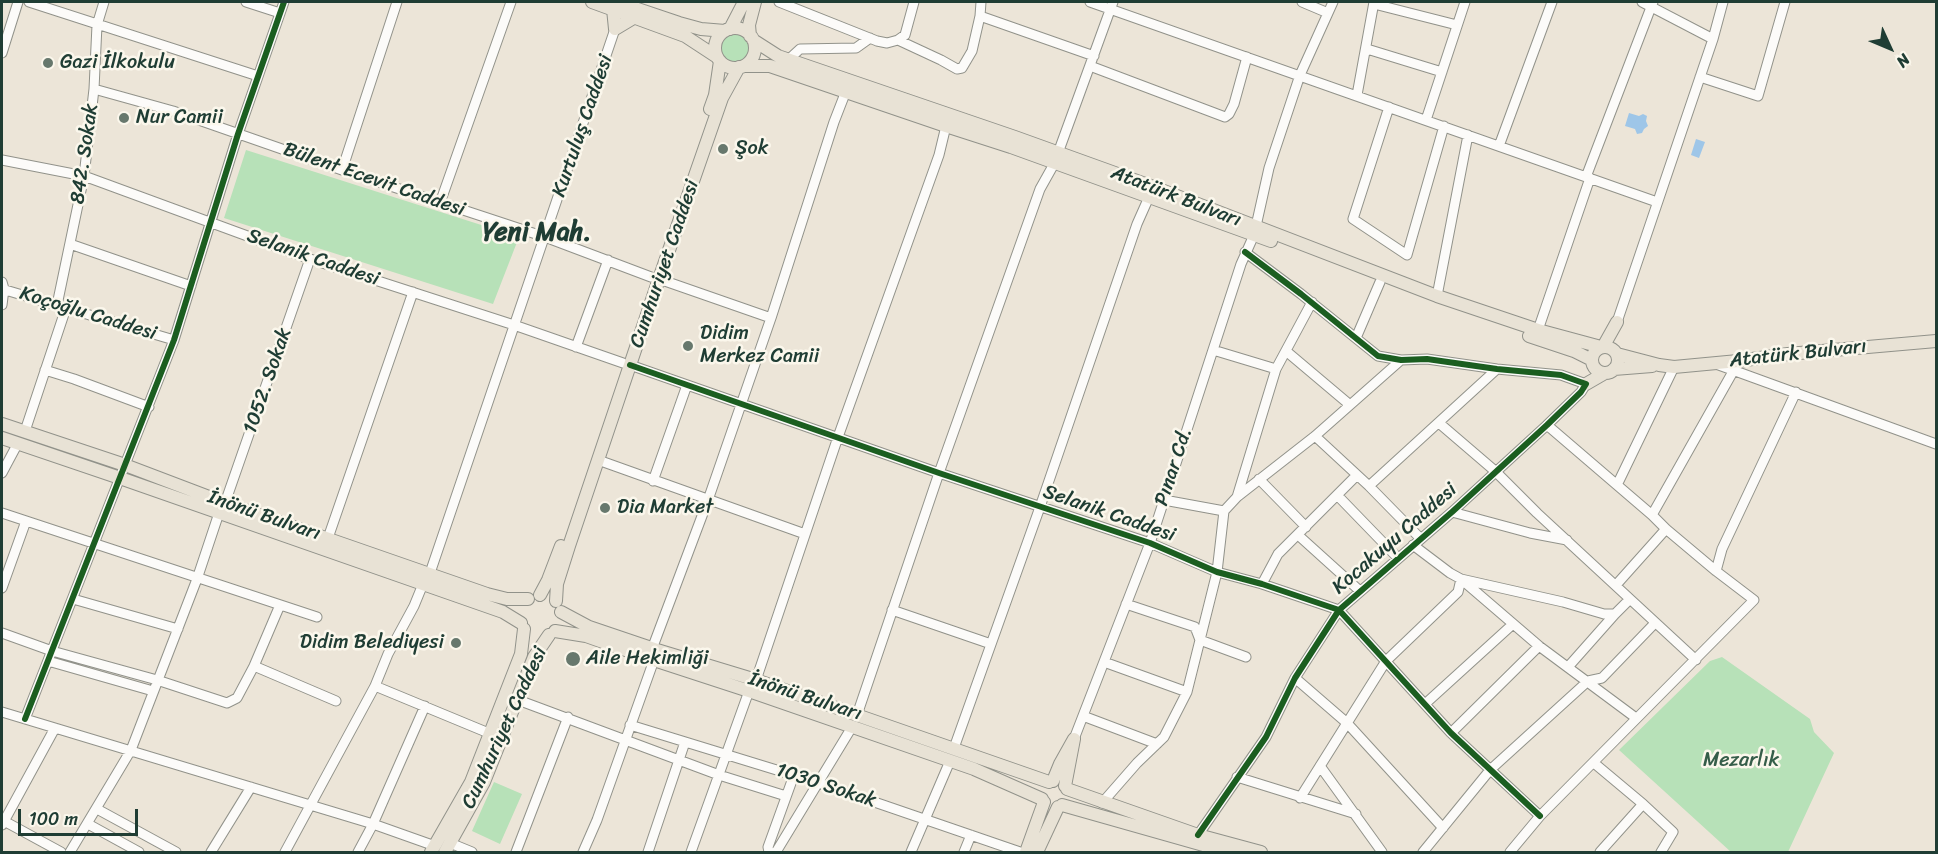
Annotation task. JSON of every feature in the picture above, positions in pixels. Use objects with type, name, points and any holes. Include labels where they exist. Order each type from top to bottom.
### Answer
[{"type":"main road","points":[[592,2],[615,5],[701,29],[741,30],[752,38]]},
{"type":"main road","points":[[719,59],[716,45],[720,35],[727,30],[744,2]]},
{"type":"main road","points":[[615,5],[635,17],[685,36],[703,46],[729,67],[741,67],[753,55],[749,25],[755,2]]},
{"type":"main road","points":[[615,5],[615,29]]},
{"type":"main road","points":[[615,29],[635,17]]},
{"type":"main road","name":"Atatürk Bulvarı","points":[[752,38],[770,52],[848,87],[946,126],[1011,147],[1056,158],[1149,198],[1255,231],[1380,282],[1574,351],[1593,363]]},
{"type":"main road","name":"Cumhuriyet Caddesi","points":[[559,607],[557,584],[715,95],[719,59]]},
{"type":"main road","name":"Atatürk Bulvarı","points":[[741,67],[770,66],[848,87],[1056,158],[1437,296],[1538,330],[1659,366]]},
{"type":"main road","name":"Cumhuriyet Caddesi","points":[[655,278],[722,98],[741,67]]},
{"type":"main road","points":[[1586,384],[1618,364],[1609,350],[1617,322]]},
{"type":"main road","name":"Atatürk Bulvarı","points":[[1610,371],[1711,362],[1736,366],[1788,354],[1936,341]]},
{"type":"main road","points":[[1609,350],[1595,352],[1593,363],[1598,371],[1610,371]]},
{"type":"main road","name":"Kocakuyu Caddesi","points":[[1586,384],[1593,363]]},
{"type":"main road","name":"Cumhuriyet Caddesi","points":[[534,597],[548,580],[627,364]]},
{"type":"main road","name":"İnönü Bulvarı","points":[[2,424],[125,465],[222,508],[427,579],[507,599],[534,597]]},
{"type":"main road","name":"İnönü Bulvarı","points":[[2,438],[120,478],[328,538],[503,612],[523,626]]},
{"type":"main road","points":[[546,596],[559,607],[559,626],[552,633],[535,636],[523,626],[520,613],[524,603],[534,597],[546,596]]},
{"type":"main road","name":"İnönü Bulvarı","points":[[559,607],[589,627],[653,655]]},
{"type":"main road","name":"Cumhuriyet Caddesi","points":[[440,848],[471,782],[522,654],[523,626]]},
{"type":"main road","name":"Cumhuriyet Caddesi","points":[[440,848],[484,782],[534,657],[552,633]]},
{"type":"main road","name":"İnönü Bulvarı","points":[[552,633],[586,636],[857,715],[1058,785],[1102,803],[1198,835],[1261,852]]},
{"type":"main road","name":"İnönü Bulvarı","points":[[752,686],[852,727],[974,769],[1043,801]]},
{"type":"main road","points":[[852,727],[857,715]]},
{"type":"main road","points":[[1058,785],[1074,739]]},
{"type":"main road","points":[[1026,852],[1043,801],[1043,787],[1058,785]]},
{"type":"main road","points":[[1037,852],[1060,806],[1067,798],[1058,785]]},
{"type":"main road","points":[[1043,801],[1050,807],[1060,806],[1228,852]]},
{"type":"street","points":[[2,53],[18,2]]},
{"type":"street","points":[[29,2],[258,76]]},
{"type":"street","name":"842. Sokak","points":[[25,431],[45,370],[61,306],[70,244],[84,176],[94,89],[97,25],[104,2]]},
{"type":"street","points":[[246,2],[280,13]]},
{"type":"street","points":[[25,719],[174,339],[238,134],[284,2]]},
{"type":"street","points":[[342,170],[397,2]]},
{"type":"street","points":[[440,202],[511,2]]},
{"type":"street","points":[[779,2],[887,43],[905,35],[914,2]]},
{"type":"street","points":[[898,40],[957,69],[962,68],[972,51],[981,2]]},
{"type":"street","points":[[1090,2],[1112,5],[1247,57],[1657,202]]},
{"type":"street","points":[[1302,2],[1328,13]]},
{"type":"street","name":"Pınar Cd.","points":[[1074,739],[1150,543],[1245,252],[1255,231],[1269,168],[1300,75],[1333,2]]},
{"type":"street","points":[[1426,120],[1465,2]]},
{"type":"street","points":[[1499,146],[1552,2]]},
{"type":"street","points":[[1617,322],[1713,39],[1723,2]]},
{"type":"street","points":[[1700,77],[1758,96],[1785,2]]},
{"type":"street","points":[[1358,96],[1374,3],[1457,25]]},
{"type":"street","points":[[1538,330],[1588,177],[1649,3],[1713,39]]},
{"type":"street","points":[[857,715],[939,473],[1040,189],[1056,158],[1112,5]]},
{"type":"street","points":[[980,16],[1094,56]]},
{"type":"street","name":"Kurtuluş Caddesi","points":[[285,852],[375,686],[388,654],[427,579],[615,29]]},
{"type":"street","points":[[788,60],[800,49],[856,48],[870,38]]},
{"type":"street","points":[[1367,49],[1442,72]]},
{"type":"street","points":[[1090,66],[1225,117],[1234,104],[1247,57]]},
{"type":"street","points":[[583,852],[625,741],[771,318],[834,122],[848,87]]},
{"type":"street","name":"Bülent Ecevit Caddesi","points":[[94,89],[173,111],[545,237],[771,318]]},
{"type":"street","points":[[1389,107],[1353,219],[1407,255],[1444,126]]},
{"type":"street","points":[[692,852],[939,156],[946,126]]},
{"type":"street","points":[[1437,296],[1468,135]]},
{"type":"street","name":"Selanik Caddesi","points":[[2,160],[84,176],[310,259],[514,325],[939,473],[1150,543],[1217,572],[1262,584],[1339,610],[1451,733],[1540,816]]},
{"type":"street","points":[[954,748],[1137,225],[1149,198]]},
{"type":"street","points":[[70,244],[191,286]]},
{"type":"street","points":[[1245,252],[1378,356],[1401,360],[1427,359],[1561,375],[1586,384]]},
{"type":"street","name":"1052. Sokak","points":[[70,852],[131,750],[197,579],[310,259]]},
{"type":"street","points":[[576,347],[608,260]]},
{"type":"street","points":[[1356,338],[1380,282]]},
{"type":"street","points":[[2,287],[2,305]]},
{"type":"street","name":"Koçoğlu Caddesi","points":[[2,287],[174,339]]},
{"type":"street","points":[[328,538],[413,292]]},
{"type":"street","points":[[1237,497],[1276,369],[1312,303]]},
{"type":"street","points":[[1213,350],[1276,369]]},
{"type":"street","points":[[1286,351],[1350,405]]},
{"type":"street","points":[[1102,803],[1164,737],[1187,692],[1217,572],[1224,511],[1237,497],[1315,436],[1401,360]]},
{"type":"street","points":[[1652,515],[1736,366],[1796,392],[1936,444]]},
{"type":"street","points":[[1617,485],[1674,367]]},
{"type":"street","points":[[1369,486],[1497,369]]},
{"type":"street","points":[[45,370],[149,407]]},
{"type":"street","name":"Kocakuyu Caddesi","points":[[1198,835],[1266,737],[1295,678],[1339,610],[1452,512],[1581,392],[1586,384]]},
{"type":"street","points":[[653,481],[687,385]]},
{"type":"street","points":[[1716,571],[1722,549],[1796,392]]},
{"type":"street","points":[[1439,423],[1495,471],[1537,513],[1696,660]]},
{"type":"street","points":[[1510,852],[1540,816],[1754,600],[1666,529],[1547,424]]},
{"type":"street","points":[[1315,436],[1369,486],[1417,542],[1450,573],[1461,579],[1539,646],[1636,718]]},
{"type":"street","points":[[2,473],[18,443]]},
{"type":"street","points":[[598,460],[805,534]]},
{"type":"street","points":[[1262,584],[1278,554],[1357,475]]},
{"type":"street","points":[[1259,479],[1306,527]]},
{"type":"street","points":[[1337,495],[1398,558]]},
{"type":"street","points":[[1164,500],[1224,511]]},
{"type":"street","points":[[1452,512],[1530,533],[1567,540]]},
{"type":"street","points":[[2,513],[317,617]]},
{"type":"street","points":[[2,588],[26,521]]},
{"type":"street","points":[[1616,585],[1666,529]]},
{"type":"street","points":[[1298,535],[1360,591]]},
{"type":"street","points":[[1461,579],[1563,602],[1604,614],[1615,614]]},
{"type":"street","points":[[1300,798],[1386,661],[1458,592],[1461,579]]},
{"type":"street","points":[[73,599],[178,628]]},
{"type":"street","points":[[1568,667],[1630,599]]},
{"type":"street","points":[[1126,604],[1195,627],[1200,640],[1246,657]]},
{"type":"street","points":[[50,656],[157,680],[227,703],[237,698],[254,666],[280,605]]},
{"type":"street","points":[[892,610],[991,644]]},
{"type":"street","points":[[1423,852],[1490,770],[1588,681],[1602,678],[1655,623]]},
{"type":"street","points":[[1425,704],[1513,624]]},
{"type":"street","points":[[2,633],[50,656],[153,691]]},
{"type":"street","points":[[1451,733],[1539,646]]},
{"type":"street","points":[[1104,663],[1187,692]]},
{"type":"street","points":[[254,666],[336,701]]},
{"type":"street","points":[[1295,678],[1347,723],[1443,828]]},
{"type":"street","points":[[375,686],[491,734]]},
{"type":"street","points":[[518,700],[719,775],[786,796]]},
{"type":"street","points":[[358,852],[374,824],[425,706]]},
{"type":"street","points":[[2,712],[374,824],[440,848],[472,852]]},
{"type":"street","points":[[1083,716],[1157,744]]},
{"type":"street","points":[[516,852],[568,717]]},
{"type":"street","name":"1030 Sokak","points":[[630,725],[819,783],[1020,852]]},
{"type":"street","points":[[776,852],[852,727]]},
{"type":"street","points":[[55,728],[6,807],[3,823],[61,852]]},
{"type":"street","points":[[648,852],[686,742]]},
{"type":"street","points":[[911,852],[950,761]]},
{"type":"street","points":[[1594,763],[1673,832],[1662,852]]},
{"type":"street","points":[[1320,766],[1382,852]]},
{"type":"street","points":[[769,852],[768,847],[794,775]]},
{"type":"street","points":[[1238,777],[1356,814]]},
{"type":"street","points":[[211,852],[250,787]]},
{"type":"street","points":[[1600,852],[1643,804]]},
{"type":"street","points":[[97,809],[176,852]]},
{"type":"street","points":[[88,824],[139,852]]},
{"type":"street","points":[[964,852],[970,835]]},
{"type":"green space","points":[[735,34],[745,38],[749,48],[745,58],[735,62],[725,58],[721,48],[725,38]]},
{"type":"green space","points":[[246,150],[519,237],[493,304],[224,218]]},
{"type":"green space","name":"Mezarlık","points":[[1722,657],[1810,719],[1814,732],[1834,753],[1788,852],[1731,852],[1619,750],[1710,661]]},
{"type":"green space","points":[[494,782],[522,794],[500,844],[472,831]]},
{"type":"water","points":[[1629,113],[1647,116],[1648,126],[1642,133],[1637,134],[1635,129],[1625,126]]},
{"type":"water","points":[[1696,139],[1705,142],[1699,158],[1691,155]]},
{"type":"cycle path","points":[[25,719],[174,340],[238,134],[284,2]]},
{"type":"cycle path","points":[[1198,835],[1266,737],[1295,678],[1339,610],[1452,512],[1547,425],[1581,392],[1586,384],[1561,375],[1427,359],[1401,360],[1378,356],[1245,252]]},
{"type":"cycle path","points":[[630,365],[939,473],[1150,543],[1217,572],[1262,584],[1339,610],[1451,733],[1540,816]]},
{"type":"place","name":"Gazi İlkokulu","points":[[48,63]]},
{"type":"place","name":"Nur Camii","points":[[124,118]]},
{"type":"place","name":"Şok","points":[[723,149]]},
{"type":"place","name":"Didim Merkez Camii","points":[[688,346]]},
{"type":"place","name":"Dia Market","points":[[605,508]]},
{"type":"place","name":"Didim Belediyesi","points":[[456,643]]},
{"type":"place","name":"Aile Hekimliği","points":[[573,659]]},
{"type":"district","name":"Yeni Mah.","points":[[537,233]]}]
